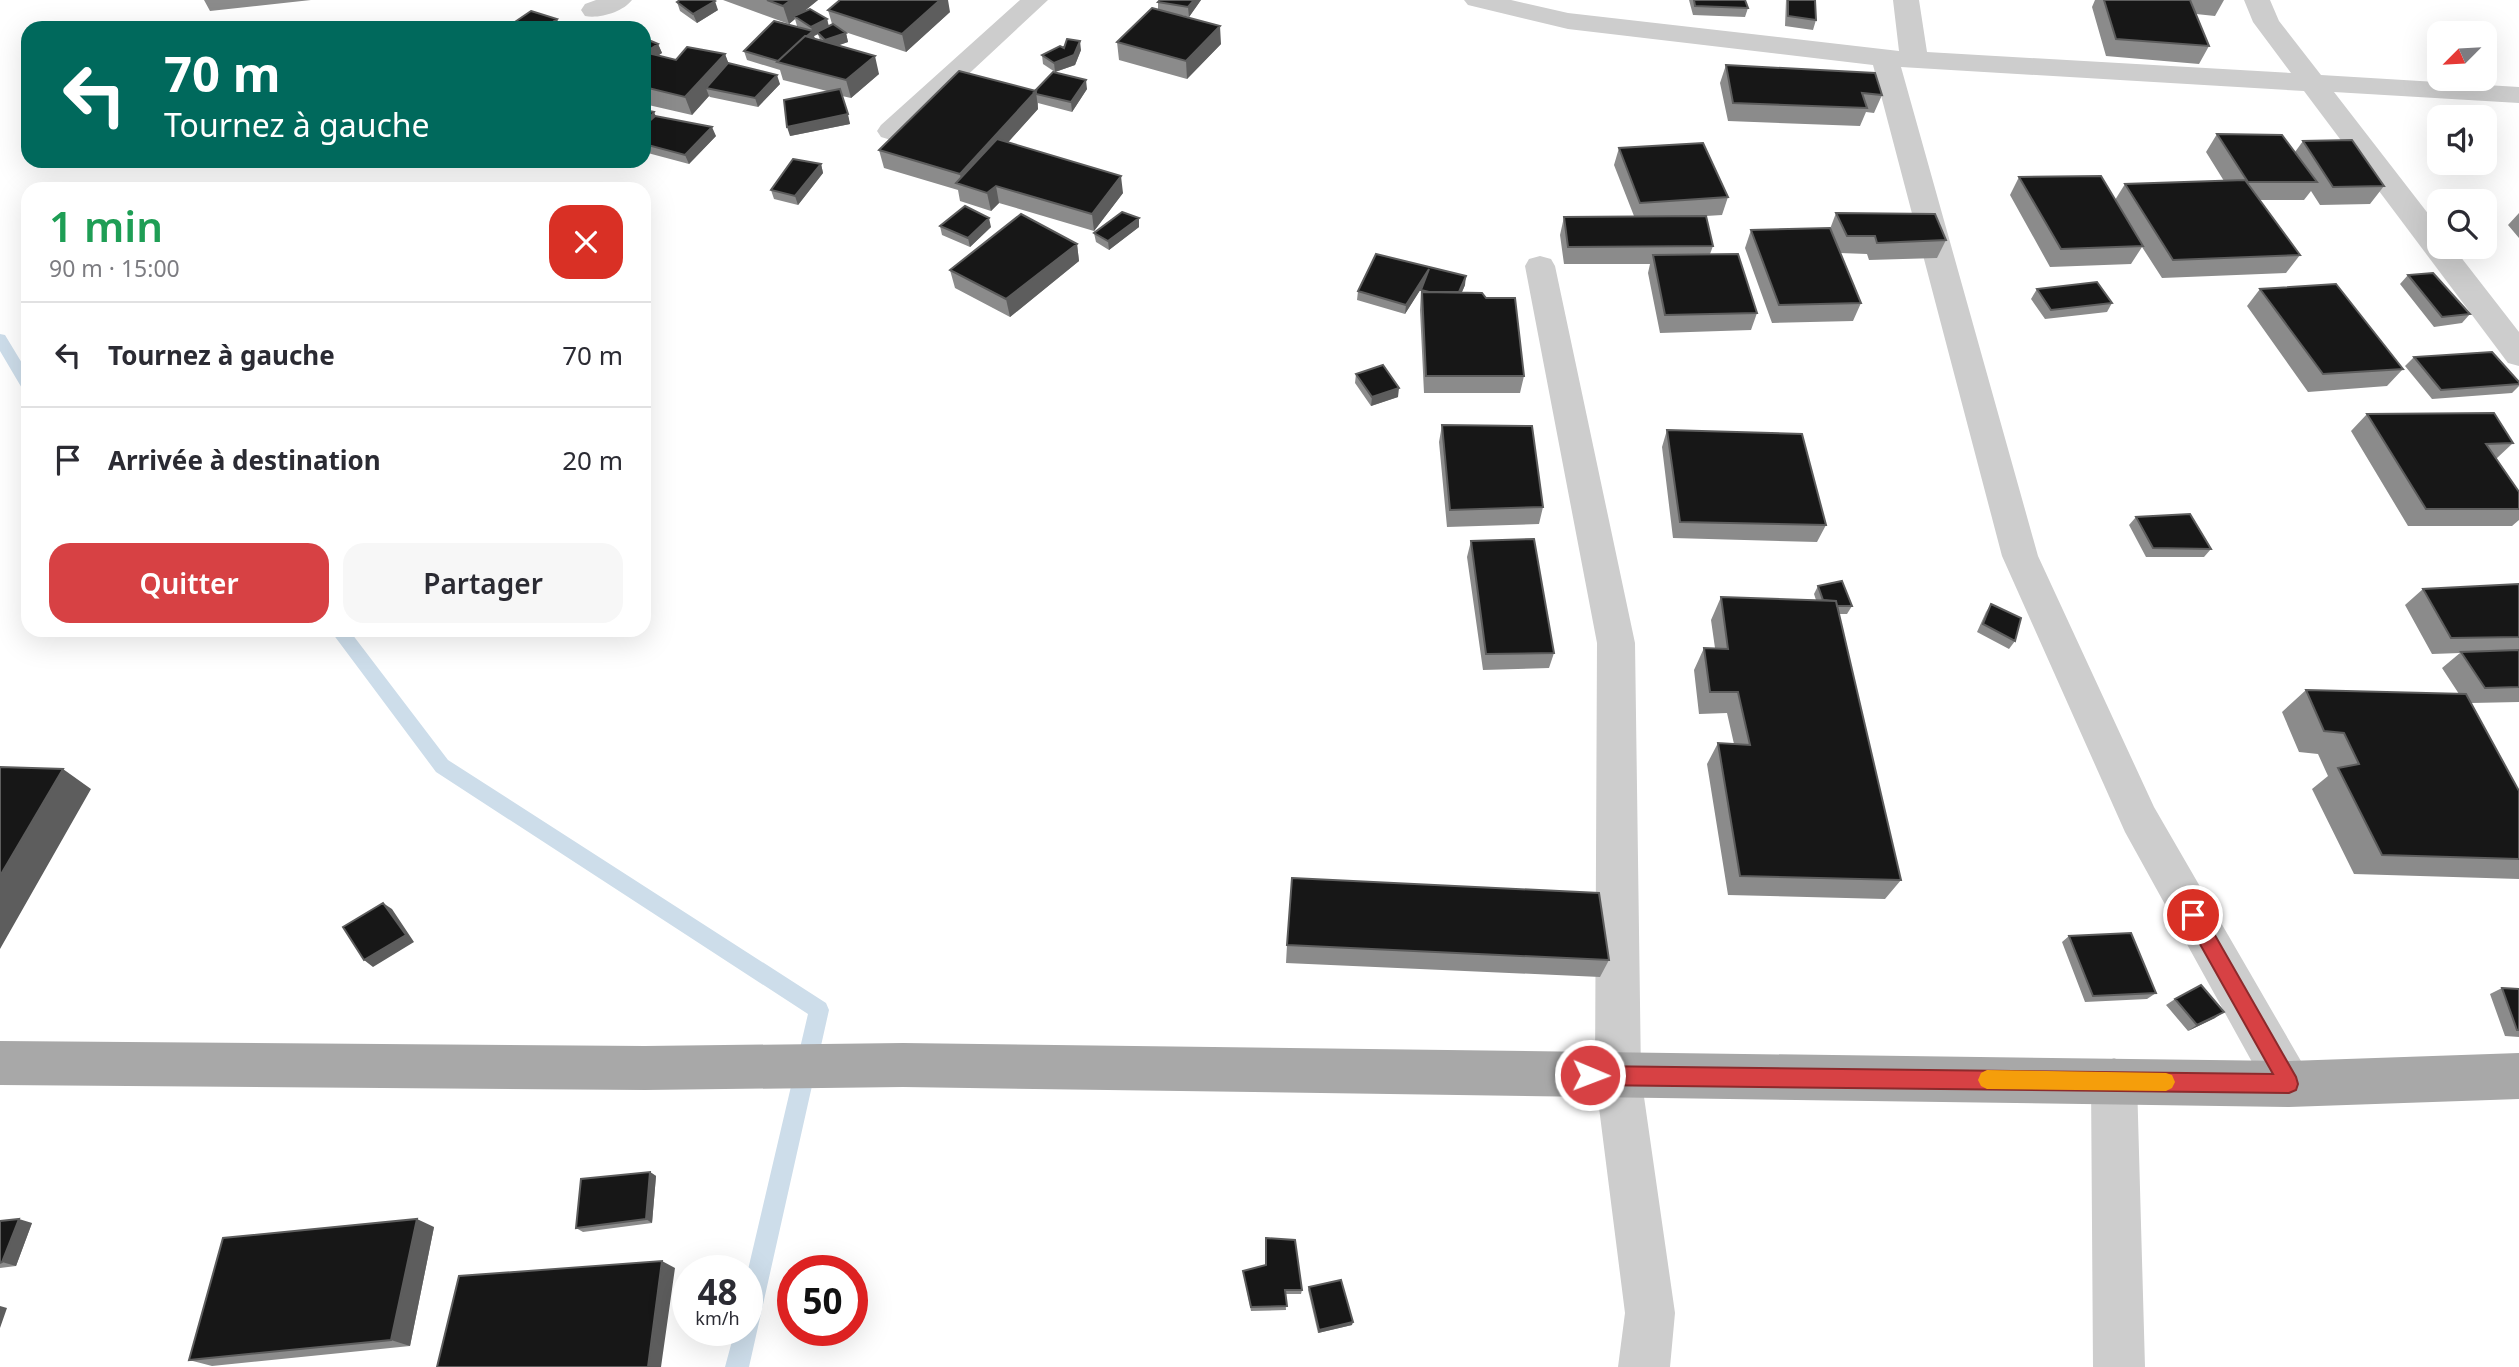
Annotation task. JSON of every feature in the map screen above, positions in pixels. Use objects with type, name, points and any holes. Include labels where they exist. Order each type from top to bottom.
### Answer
[{"type":"main road","points":[[0,1062],[645,1068],[904,1065],[2289,1084],[2519,1076]]},
{"type":"street","points":[[594,10],[619,0]]},
{"type":"street","points":[[891,131],[1035,0]]},
{"type":"street","points":[[1477,0],[1568,21],[1900,59],[2519,95]]},
{"type":"street","points":[[1906,0],[1900,59],[2020,556],[2139,819],[2289,1084]]},
{"type":"street","points":[[2257,0],[2266,22],[2317,85],[2519,355]]},
{"type":"street","points":[[1540,266],[1616,643],[1618,1076],[1650,1313],[1644,1367]]},
{"type":"street","points":[[2114,1081],[2119,1367]]},
{"type":"building","points":[[767,0],[791,0],[783,6]]},
{"type":"building","points":[[840,0],[940,0],[902,34],[828,10]]},
{"type":"building","points":[[1194,0],[1188,7],[1158,2]]},
{"type":"building","points":[[1694,0],[1745,0],[1748,8],[1695,6]]},
{"type":"building","points":[[1788,0],[1815,0],[1816,20],[1788,16]]},
{"type":"building","points":[[2104,0],[2190,0],[2209,46],[2116,39]]},
{"type":"building","points":[[715,1],[693,14],[677,2]]},
{"type":"building","points":[[1152,8],[1220,26],[1186,61],[1117,42]]},
{"type":"building","points":[[810,9],[827,19],[811,27],[794,16]]},
{"type":"building","points":[[531,11],[557,19],[554,21],[516,21]]},
{"type":"building","points":[[774,21],[813,31],[778,61],[744,51]]},
{"type":"building","points":[[833,24],[846,33],[825,40],[817,32]]},
{"type":"building","points":[[805,36],[875,56],[846,80],[777,62]]},
{"type":"building","points":[[1067,39],[1080,41],[1074,55],[1054,63],[1042,55],[1060,46],[1064,48]]},
{"type":"building","points":[[687,47],[725,54],[685,97],[651,89],[651,54],[676,60]]},
{"type":"building","points":[[728,63],[777,75],[755,98],[706,88]]},
{"type":"building","points":[[1726,65],[1875,73],[1882,95],[1862,93],[1867,108],[1733,103]]},
{"type":"building","points":[[959,71],[1036,91],[960,174],[879,150]]},
{"type":"building","points":[[1053,72],[1086,80],[1071,102],[1036,94],[1036,91],[1033,93]]},
{"type":"building","points":[[840,89],[848,114],[787,127],[784,100]]},
{"type":"building","points":[[655,116],[712,127],[685,155],[651,146],[651,120]]},
{"type":"building","points":[[2217,134],[2282,135],[2317,182],[2248,182]]},
{"type":"building","points":[[997,139],[1121,176],[1092,214],[996,186],[987,193],[956,183]]},
{"type":"building","points":[[2352,140],[2384,186],[2333,187],[2303,141]]},
{"type":"building","points":[[1703,143],[1728,197],[1640,203],[1619,148]]},
{"type":"building","points":[[793,159],[821,164],[795,196],[771,190]]},
{"type":"building","points":[[2101,176],[2143,246],[2061,249],[2019,177]]},
{"type":"building","points":[[2245,180],[2300,255],[2173,260],[2125,184]]},
{"type":"building","points":[[965,206],[989,218],[968,238],[940,226]]},
{"type":"building","points":[[1122,212],[1139,218],[1108,241],[1094,233]]},
{"type":"building","points":[[1836,213],[1935,214],[1946,240],[1877,243],[1875,236],[1847,236]]},
{"type":"building","points":[[1021,214],[1077,244],[1006,299],[950,270]]},
{"type":"building","points":[[1706,216],[1713,246],[1568,247],[1564,217]]},
{"type":"building","points":[[1830,228],[1861,303],[1779,305],[1751,230]]},
{"type":"building","points":[[1376,254],[1466,276],[1459,292],[1429,292],[1421,290],[1429,269],[1406,305],[1358,291]]},
{"type":"building","points":[[1738,254],[1757,313],[1665,315],[1653,255]]},
{"type":"building","points":[[2433,273],[2470,314],[2442,317],[2408,275]]},
{"type":"building","points":[[2097,282],[2112,303],[2051,310],[2037,289]]},
{"type":"building","points":[[2336,284],[2403,369],[2323,374],[2260,289]]},
{"type":"building","points":[[1422,292],[1482,293],[1486,298],[1515,298],[1524,376],[1426,376]]},
{"type":"building","points":[[2492,352],[2519,384],[2441,390],[2414,357]]},
{"type":"building","points":[[1383,365],[1399,388],[1372,397],[1356,374]]},
{"type":"building","points":[[2494,413],[2513,443],[2486,444],[2519,492],[2519,509],[2426,509],[2367,414]]},
{"type":"building","points":[[1442,425],[1532,426],[1543,507],[1450,510]]},
{"type":"building","points":[[1667,430],[1802,434],[1826,525],[1680,522]]},
{"type":"building","points":[[2190,514],[2211,549],[2153,548],[2136,517]]},
{"type":"building","points":[[1534,539],[1554,653],[1486,654],[1471,541]]},
{"type":"building","points":[[1842,581],[1852,606],[1837,606],[1836,601],[1823,600],[1818,586]]},
{"type":"building","points":[[2519,584],[2519,637],[2451,638],[2423,589]]},
{"type":"building","points":[[1721,597],[1836,601],[1901,880],[1740,876],[1718,743],[1750,745],[1738,692],[1710,692],[1704,648],[1728,649]]},
{"type":"building","points":[[1991,604],[2021,618],[2015,641],[1983,624]]},
{"type":"building","points":[[2519,650],[2519,687],[2485,688],[2461,652]]},
{"type":"building","points":[[2306,690],[2466,694],[2519,791],[2519,859],[2382,855],[2338,768],[2359,764],[2344,733],[2324,731]]},
{"type":"building","points":[[0,767],[63,769],[0,876]]},
{"type":"building","points":[[1292,878],[1599,893],[1609,960],[1287,945]]},
{"type":"building","points":[[383,903],[406,935],[364,960],[343,927]]},
{"type":"building","points":[[2131,933],[2156,993],[2093,996],[2069,936]]},
{"type":"building","points":[[2201,985],[2224,1012],[2197,1025],[2175,999]]},
{"type":"building","points":[[2502,988],[2519,989],[2519,1030],[2517,1030]]},
{"type":"building","points":[[650,1172],[646,1219],[576,1228],[581,1179]]},
{"type":"building","points":[[19,1219],[2,1262],[0,1263],[0,1221]]},
{"type":"building","points":[[417,1219],[391,1340],[189,1360],[223,1238]]},
{"type":"building","points":[[1266,1238],[1295,1240],[1302,1290],[1285,1290],[1287,1306],[1251,1307],[1243,1271],[1266,1265]]},
{"type":"building","points":[[662,1261],[648,1367],[437,1367],[459,1276]]},
{"type":"building","points":[[1341,1280],[1353,1322],[1319,1330],[1309,1287]]},
{"type":"waterway","points":[[0,339],[21,374]]},
{"type":"waterway","points":[[344,637],[442,766],[819,1010],[763,1255]]},
{"type":"waterway","points":[[737,1367],[742,1346]]},
{"type":"slow traffic","points":[[1987,1080],[2166,1082]]},
{"type":"route","points":[[1590,1075],[2289,1084],[2193,915]]}]
